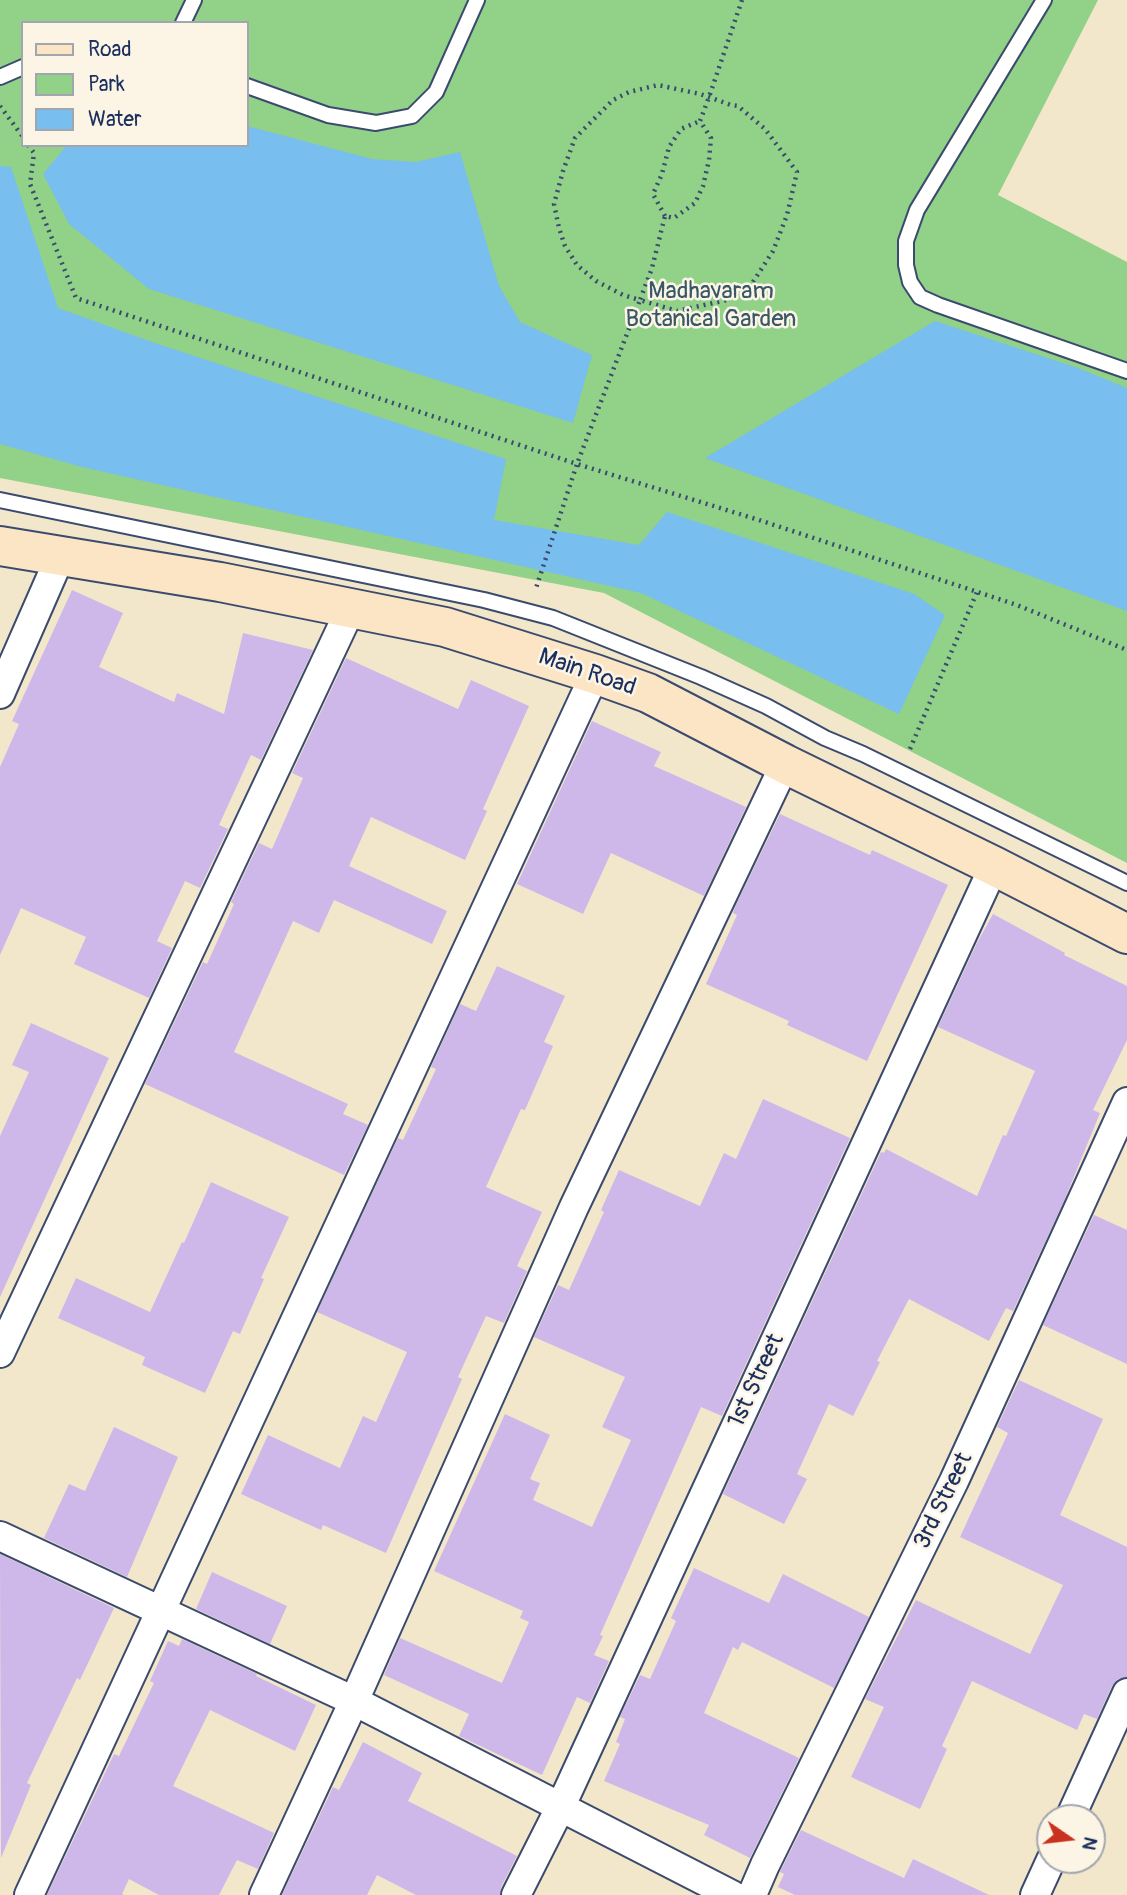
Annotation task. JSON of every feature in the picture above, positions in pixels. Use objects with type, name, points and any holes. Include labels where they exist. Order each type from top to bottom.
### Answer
[{"type":"street","name":"Main Road","points":[[0,546],[220,582],[445,627],[596,674],[648,693],[1127,934]]},
{"type":"street","points":[[0,694],[60,557]]},
{"type":"street","points":[[0,1353],[351,608]]},
{"type":"street","points":[[29,1895],[596,674]]},
{"type":"street","points":[[264,1895],[354,1701],[573,1207],[785,764]]},
{"type":"street","name":"1st Street","points":[[516,1895],[560,1808],[993,866]]},
{"type":"street","name":"3rd Street","points":[[752,1895],[954,1481],[1127,1102]]},
{"type":"street","points":[[0,1536],[354,1701],[733,1895]]},
{"type":"street","points":[[1076,1804],[1127,1693]]},
{"type":"street","points":[[1035,1895],[1045,1874]]},
{"type":"lane","points":[[184,21],[194,0]]},
{"type":"lane","points":[[248,86],[328,116],[376,123],[412,116],[436,92],[477,0]]},
{"type":"lane","points":[[1044,0],[917,210],[906,241],[905,265],[910,282],[920,297],[1127,371]]},
{"type":"lane","points":[[0,77],[21,68]]},
{"type":"lane","points":[[0,500],[484,600],[553,618],[766,706],[825,738],[1127,883]]},
{"type":"path","points":[[528,612],[577,464],[652,268],[665,216],[653,194],[670,147],[681,129],[700,121],[742,0]]},
{"type":"path","points":[[658,85],[738,106],[765,129],[797,172],[787,215],[773,251],[751,285],[727,300],[677,311],[640,300],[623,295],[596,281],[577,265],[565,246],[554,204],[575,138],[613,100],[629,92],[658,85]]},
{"type":"path","points":[[0,106],[21,134]]},
{"type":"path","points":[[665,216],[674,218],[695,203],[703,186],[711,138],[700,121]]},
{"type":"path","points":[[30,147],[34,153],[30,184],[76,298],[577,464],[760,520],[1017,605],[1127,650]]},
{"type":"path","points":[[900,772],[977,592]]},
{"type":"green space","name":"Madhavaram Botanical Garden","points":[[0,0],[1098,0],[998,195],[1127,262],[1127,863],[604,593],[0,478]]},
{"type":"water","points":[[248,126],[372,159],[416,162],[460,152],[499,286],[520,322],[592,355],[573,423],[149,289],[69,224],[43,174],[65,147],[248,147]]},
{"type":"water","points":[[0,166],[11,167],[58,308],[152,342],[506,459],[494,520],[639,545],[667,512],[914,594],[945,615],[899,714],[641,593],[82,467],[0,444]]},
{"type":"water","points":[[935,321],[1078,368],[1127,388],[1127,611],[705,458]]},
{"type":"building","points":[[72,590],[123,613],[99,667],[174,702],[177,693],[224,714],[243,633],[313,650],[261,760],[251,755],[219,825],[228,829],[200,888],[185,881],[157,941],[172,948],[149,998],[74,964],[86,937],[21,908],[0,955],[0,767],[19,724],[12,721]]},
{"type":"building","points":[[346,658],[458,709],[471,680],[529,706],[483,809],[487,811],[465,860],[371,817],[349,866],[447,911],[432,944],[334,900],[319,933],[293,921],[234,1052],[348,1104],[343,1114],[368,1125],[344,1175],[145,1084],[203,962],[207,964],[234,904],[231,902],[259,843],[272,849],[303,778],[292,773]]},
{"type":"building","points":[[592,721],[661,752],[654,766],[746,807],[704,896],[611,853],[583,914],[517,884]]},
{"type":"building","points":[[780,814],[870,855],[872,850],[948,885],[867,1061],[787,1025],[789,1021],[706,984],[737,915],[733,913],[734,909]]},
{"type":"building","points":[[993,914],[1065,953],[1064,955],[1127,986],[1127,1040],[1093,1110],[1100,1113],[1064,1201],[1013,1311],[1006,1308],[989,1341],[909,1299],[853,1416],[829,1404],[797,1474],[807,1479],[784,1524],[723,1494],[881,1152],[884,1153],[886,1149],[977,1196],[1035,1071],[938,1027]]},
{"type":"building","points":[[497,966],[565,996],[544,1042],[553,1046],[525,1110],[521,1109],[486,1187],[542,1212],[517,1266],[527,1271],[504,1323],[486,1316],[458,1377],[462,1379],[386,1553],[323,1525],[321,1530],[241,1494],[268,1435],[340,1468],[363,1416],[376,1422],[407,1352],[317,1312],[398,1138],[403,1140],[436,1069],[431,1067],[460,1004],[476,1011]]},
{"type":"building","points":[[31,1023],[109,1058],[0,1297],[0,1136],[29,1072],[12,1065]]},
{"type":"building","points":[[763,1099],[850,1138],[722,1416],[701,1407],[600,1635],[603,1636],[594,1655],[609,1661],[590,1703],[577,1697],[542,1775],[459,1736],[469,1714],[384,1675],[400,1638],[502,1683],[529,1622],[520,1618],[523,1611],[434,1571],[505,1414],[550,1435],[530,1479],[540,1483],[533,1500],[592,1527],[631,1440],[602,1427],[625,1377],[534,1337],[558,1285],[569,1290],[604,1212],[601,1210],[619,1170],[700,1206],[724,1153],[736,1159]]},
{"type":"building","points":[[211,1182],[289,1217],[261,1278],[264,1279],[240,1334],[233,1331],[205,1393],[142,1365],[145,1357],[58,1318],[76,1278],[150,1312]]},
{"type":"building","points":[[1094,1215],[1127,1230],[1127,1364],[1043,1325]]},
{"type":"building","points":[[1019,1380],[1103,1419],[1060,1515],[1127,1547],[1127,1677],[1118,1679],[1112,1686],[1097,1719],[1084,1714],[1077,1730],[972,1681],[942,1746],[947,1749],[920,1809],[851,1777],[884,1707],[865,1699],[916,1600],[1030,1654],[1063,1585],[960,1537],[1008,1433],[997,1427]]},
{"type":"building","points":[[114,1427],[178,1457],[127,1577],[44,1538],[69,1484],[85,1491]]},
{"type":"building","points":[[0,1554],[114,1608],[27,1783],[31,1785],[1,1858]]},
{"type":"building","points":[[694,1568],[769,1603],[783,1574],[869,1617],[834,1688],[742,1642],[738,1650],[733,1647],[704,1713],[799,1758],[750,1858],[704,1835],[709,1825],[604,1781],[620,1744],[616,1742],[625,1719],[620,1717],[640,1675],[650,1679],[676,1621],[671,1618]]},
{"type":"building","points":[[212,1572],[287,1606],[270,1644],[196,1609]]},
{"type":"building","points":[[182,1639],[316,1705],[295,1751],[210,1710],[173,1786],[274,1833],[258,1869],[237,1860],[219,1895],[159,1895],[129,1879],[122,1894],[124,1895],[47,1895],[114,1754],[119,1756],[154,1683],[150,1681],[168,1641],[179,1646]]},
{"type":"building","points":[[363,1742],[422,1773],[408,1801],[517,1856],[501,1887],[500,1895],[416,1895],[377,1875],[367,1895],[282,1895],[333,1787],[339,1790]]},
{"type":"building","points":[[801,1830],[904,1878],[913,1859],[989,1895],[795,1895],[778,1887],[784,1874],[780,1872]]}]
